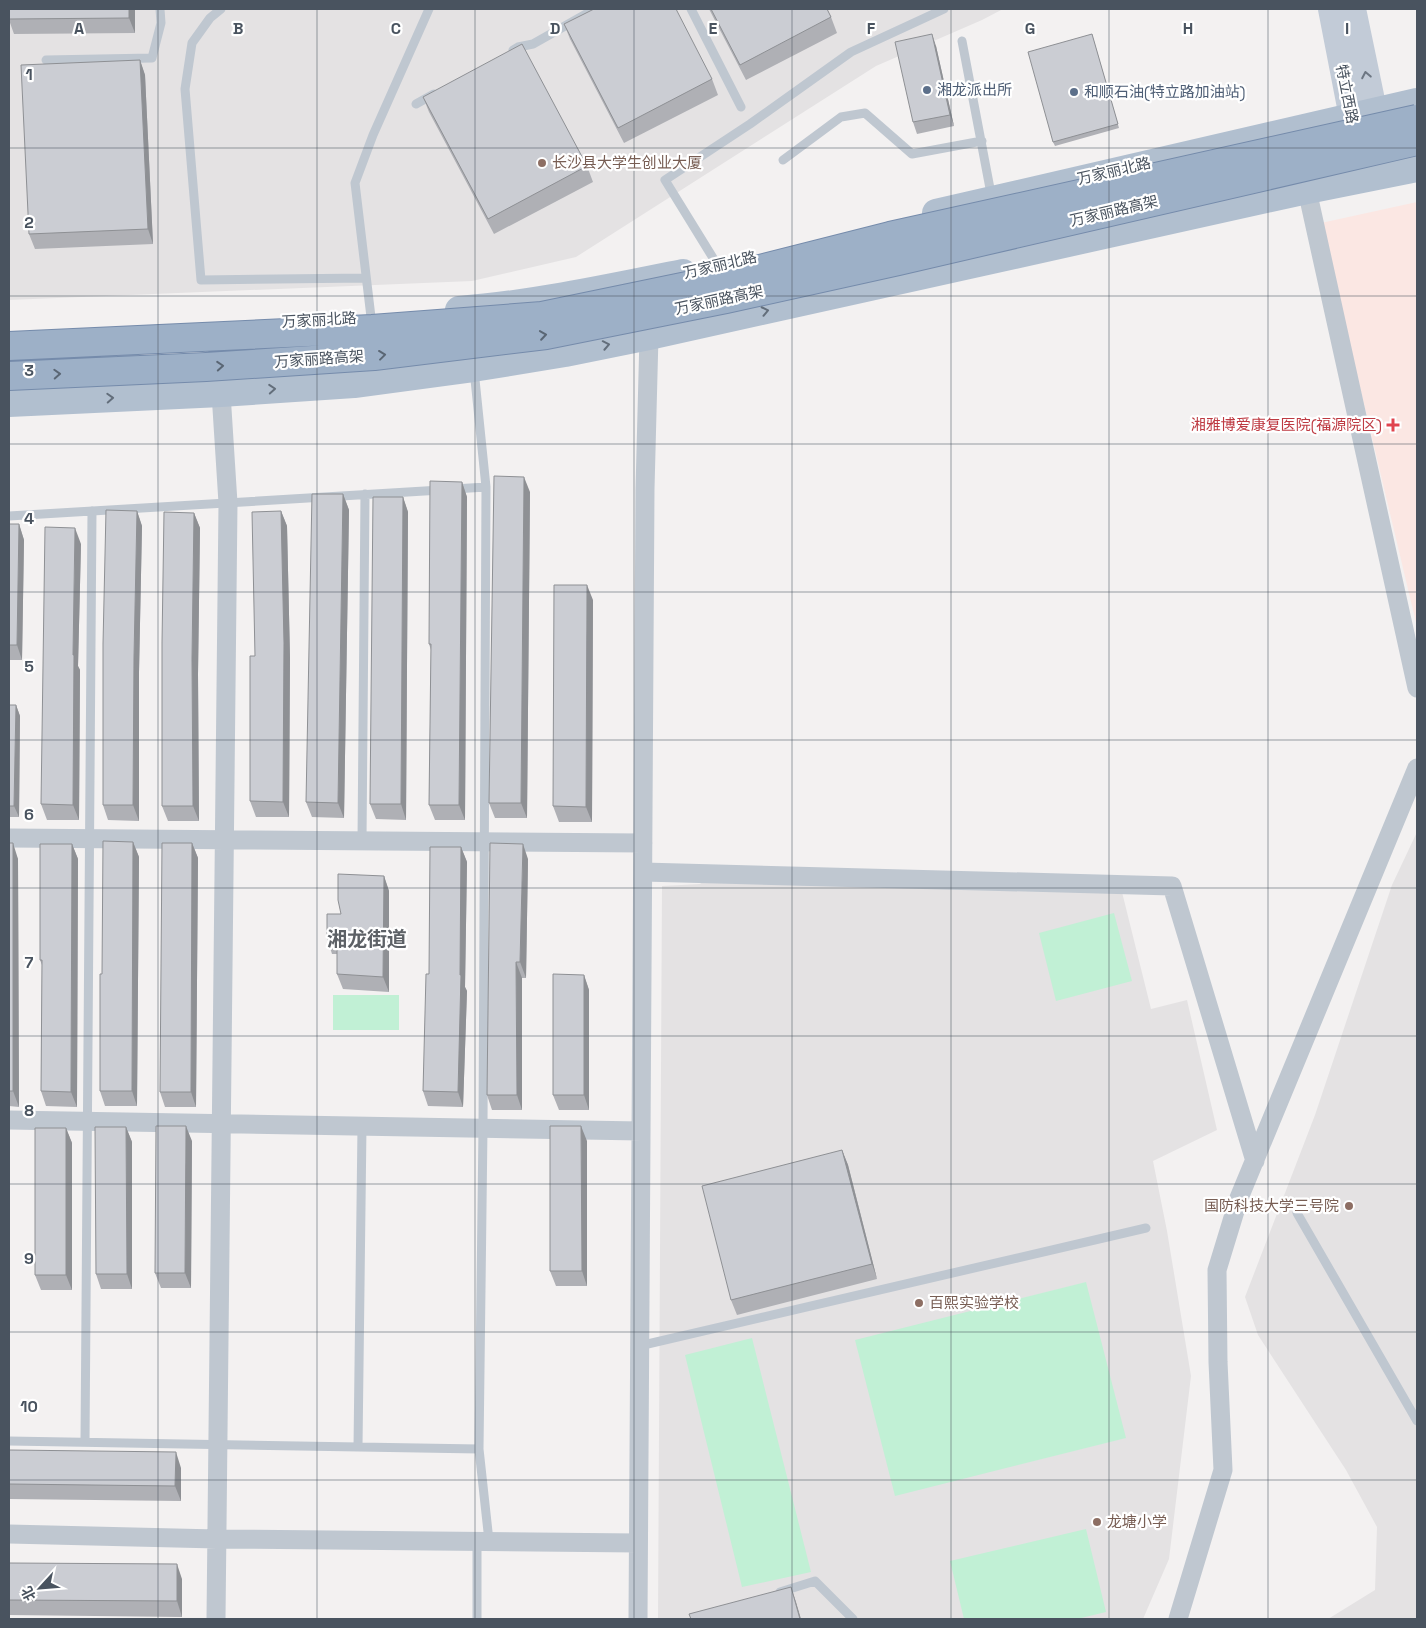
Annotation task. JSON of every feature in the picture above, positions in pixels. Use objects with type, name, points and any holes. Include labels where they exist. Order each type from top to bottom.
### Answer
[{"type":"highway","name":"万家丽路高架","points":[[9,346],[372,329],[542,316],[721,279],[890,236],[1417,120]]},
{"type":"highway","name":"万家丽路高架","points":[[9,376],[206,367],[374,356],[546,335],[716,301],[888,263],[1417,141]]},
{"type":"main road","name":"特立西路","points":[[1331,9],[1362,114],[1377,176]]},
{"type":"main road","name":"特立西路","points":[[1353,9],[1362,114]]},
{"type":"main road","name":"万家丽北路","points":[[9,334],[371,317],[478,308],[589,292],[718,266],[992,199],[1417,102]]},
{"type":"main road","points":[[9,403],[221,393],[354,384],[474,368],[565,353],[1307,190],[1417,168]]},
{"type":"street","points":[[1307,190],[1417,688]]},
{"type":"street","points":[[638,1619],[645,489],[649,336]]},
{"type":"street","points":[[216,1619],[228,503],[221,393]]},
{"type":"street","points":[[1178,1619],[1223,1470],[1218,1362],[1217,1270],[1239,1198],[1417,768]]},
{"type":"street","points":[[9,838],[643,843]]},
{"type":"street","points":[[642,872],[1172,886],[1255,1160]]},
{"type":"street","points":[[9,1120],[641,1130]]},
{"type":"street","points":[[9,1534],[217,1539],[638,1543]]},
{"type":"lane","points":[[46,60],[152,58],[161,23],[160,9]]},
{"type":"lane","points":[[221,9],[210,18],[192,43],[185,89],[200,280],[366,278]]},
{"type":"lane","points":[[371,317],[355,183],[373,135],[429,9]]},
{"type":"lane","points":[[501,56],[518,47],[533,44],[595,9]]},
{"type":"lane","points":[[690,9],[741,106]]},
{"type":"lane","points":[[718,266],[665,180],[750,124],[851,52],[944,9]]},
{"type":"lane","points":[[962,41],[992,199]]},
{"type":"lane","points":[[416,104],[442,90]]},
{"type":"lane","points":[[782,160],[841,117],[865,113],[912,154],[982,141]]},
{"type":"lane","points":[[474,368],[486,487],[483,1128],[479,1449],[483,1541],[477,1619]]},
{"type":"lane","points":[[9,516],[486,487]]},
{"type":"lane","points":[[362,841],[365,494]]},
{"type":"lane","points":[[85,1442],[92,511]]},
{"type":"lane","points":[[358,1447],[362,1126]]},
{"type":"lane","points":[[1297,1213],[1417,1421]]},
{"type":"lane","points":[[639,1346],[1146,1228]]},
{"type":"lane","points":[[9,1441],[479,1449]]},
{"type":"lane","points":[[767,1596],[815,1581],[853,1619]]},
{"type":"shaded area","points":[[9,9],[1003,9],[876,66],[576,257],[472,281],[9,300]]},
{"type":"shaded area","name":"湘雅博爱康复医院(福源院区)","points":[[1417,202],[1417,627],[1321,223]]},
{"type":"shaded area","name":"国防科技大学三号院","points":[[1417,832],[1417,1619],[1328,1619],[1375,1590],[1377,1527],[1346,1470],[1258,1335],[1245,1297],[1315,1115],[1392,885]]},
{"type":"shaded area","name":"百熙实验学校","points":[[717,871],[1120,884],[1151,1009],[1187,1000],[1217,1130],[1153,1161],[1167,1231],[1191,1376],[1169,1559],[1143,1619],[658,1619],[662,886],[700,884]]},
{"type":"green space","points":[[1114,913],[1132,981],[1056,1001],[1039,933]]},
{"type":"green space","points":[[333,995],[399,995],[399,1030],[333,1030]]},
{"type":"green space","points":[[1086,1282],[1126,1438],[895,1496],[855,1340]]},
{"type":"green space","points":[[752,1338],[811,1572],[742,1587],[685,1355]]},
{"type":"green space","points":[[1086,1529],[1106,1612],[1077,1619],[964,1619],[950,1561]]},
{"type":"building","points":[[9,9],[129,9],[129,18],[9,19]]},
{"type":"building","points":[[594,9],[676,9],[712,79],[618,128],[564,24]]},
{"type":"building","points":[[711,9],[827,9],[831,17],[740,65]]},
{"type":"building","name":"湘龙派出所","points":[[932,34],[950,115],[913,122],[895,42]]},
{"type":"building","name":"和顺石油(特立路加油站)","points":[[1092,34],[1118,124],[1053,142],[1028,52]]},
{"type":"building","points":[[522,44],[587,166],[488,219],[423,97]]},
{"type":"building","points":[[140,60],[148,229],[29,234],[21,65]]},
{"type":"building","points":[[494,476],[524,477],[521,803],[489,803]]},
{"type":"building","points":[[430,481],[462,482],[459,805],[429,805],[431,644],[429,644]]},
{"type":"building","points":[[312,494],[343,494],[338,803],[306,802]]},
{"type":"building","points":[[373,497],[403,497],[401,804],[370,804]]},
{"type":"building","points":[[106,510],[137,511],[133,805],[103,805],[103,644]]},
{"type":"building","points":[[281,511],[284,643],[283,802],[250,801],[250,656],[255,656],[252,512]]},
{"type":"building","points":[[164,512],[194,513],[192,659],[193,806],[162,806]]},
{"type":"building","points":[[9,524],[19,524],[17,645],[9,645]]},
{"type":"building","points":[[45,527],[75,528],[73,805],[41,804]]},
{"type":"building","points":[[554,585],[587,585],[586,807],[553,806]]},
{"type":"building","points":[[9,705],[16,705],[14,806],[9,806]]},
{"type":"building","points":[[103,841],[133,842],[132,1091],[100,1091]]},
{"type":"building","points":[[9,843],[13,843],[13,1091],[9,1091]]},
{"type":"building","points":[[162,843],[192,843],[191,1092],[160,1092]]},
{"type":"building","points":[[490,843],[523,844],[520,962],[516,962],[517,1095],[487,1095]]},
{"type":"building","points":[[40,844],[72,844],[71,1092],[41,1091],[42,960],[40,960]]},
{"type":"building","points":[[430,847],[461,847],[461,975],[458,1092],[423,1091],[426,974],[429,974]]},
{"type":"building","points":[[338,874],[384,876],[383,977],[337,974],[337,939],[327,938],[327,914],[341,914],[338,900]]},
{"type":"building","points":[[553,974],[584,975],[584,1095],[553,1095]]},
{"type":"building","points":[[156,1126],[186,1126],[185,1273],[155,1273]]},
{"type":"building","points":[[550,1126],[581,1126],[582,1271],[550,1271]]},
{"type":"building","points":[[95,1127],[126,1127],[127,1274],[96,1274]]},
{"type":"building","points":[[35,1128],[66,1128],[66,1275],[35,1275]]},
{"type":"building","points":[[842,1150],[872,1264],[731,1300],[702,1186]]},
{"type":"building","points":[[9,1450],[176,1452],[175,1486],[9,1484]]},
{"type":"building","points":[[9,1563],[177,1564],[177,1601],[9,1600]]},
{"type":"building","points":[[791,1587],[800,1619],[691,1619],[689,1614]]},
{"type":"place","name":"湘龙派出所","points":[[927,90]]},
{"type":"place","name":"和顺石油(特立路加油站)","points":[[1074,92]]},
{"type":"place","name":"长沙县大学生创业大厦","points":[[542,163]]},
{"type":"place","name":"湘雅博爱康复医院(福源院区)","points":[[1393,425]]},
{"type":"place","name":"国防科技大学三号院","points":[[1349,1206]]},
{"type":"place","name":"百熙实验学校","points":[[919,1303]]},
{"type":"place","name":"龙塘小学","points":[[1097,1522]]},
{"type":"district","name":"湘龙街道","points":[[367,939]]}]
